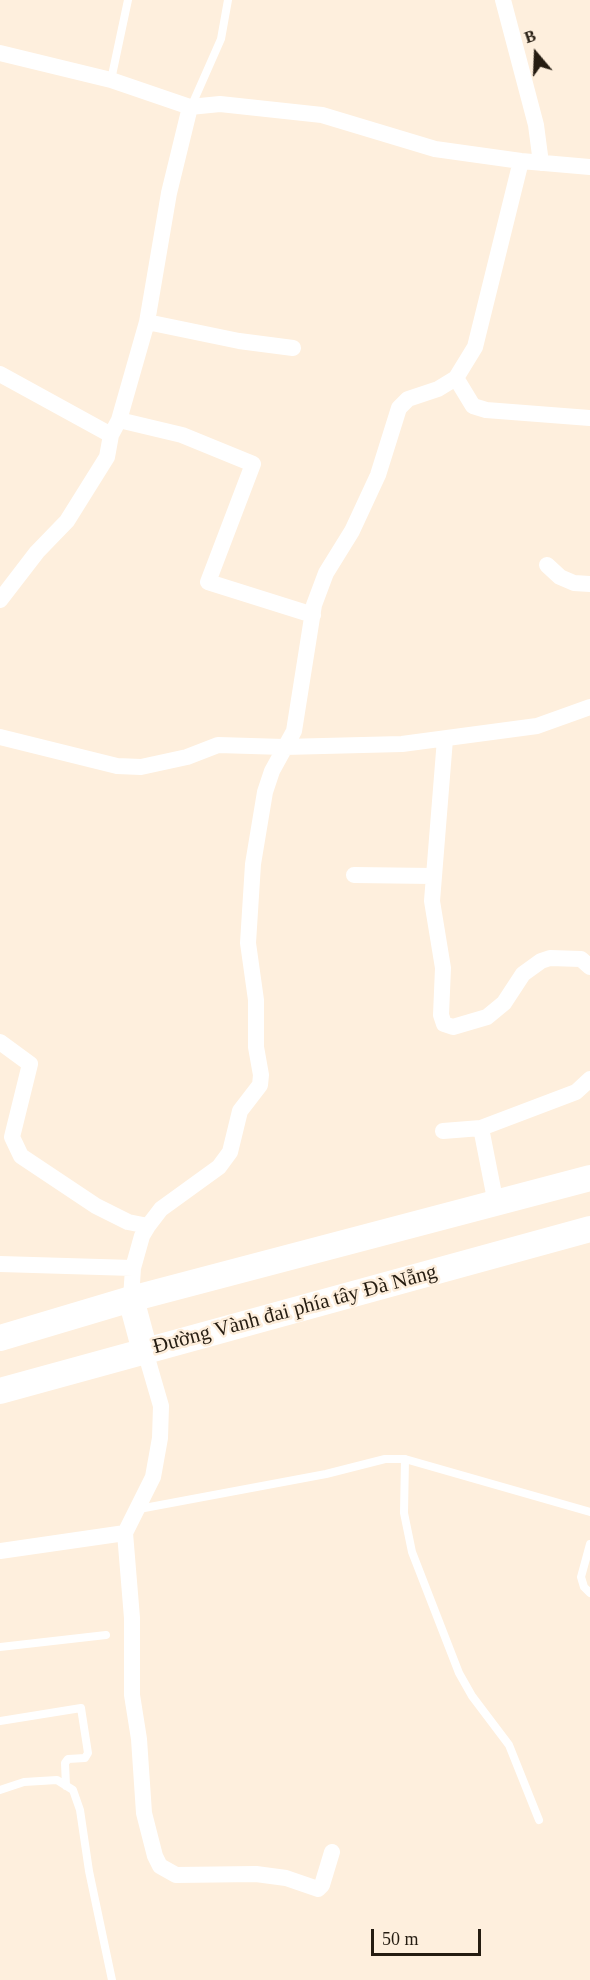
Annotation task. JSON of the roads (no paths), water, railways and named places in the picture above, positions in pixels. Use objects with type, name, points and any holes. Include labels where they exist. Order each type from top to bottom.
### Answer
[{"type":"main road","points":[[0,1338],[131,1299],[590,1178]]},
{"type":"main road","name":"Đường Vành đai phía tây Đà Nẵng","points":[[0,1391],[590,1229]]},
{"type":"main road","points":[[131,1299],[145,1351]]},
{"type":"street","points":[[503,0],[536,125],[541,163]]},
{"type":"street","points":[[0,53],[111,80],[190,107],[220,104],[322,115],[435,148],[521,161],[590,167]]},
{"type":"street","points":[[0,600],[37,552],[67,521],[107,457],[111,435],[118,420],[147,322],[169,193],[190,107]]},
{"type":"street","points":[[131,1299],[133,1268],[142,1236],[148,1226],[161,1209],[219,1167],[230,1152],[240,1111],[260,1085],[255,1000],[248,943],[253,864],[265,792],[284,747],[294,731],[313,615],[326,573],[352,531],[378,475],[399,408],[408,399],[438,389],[456,378],[475,347],[521,161]]},
{"type":"street","points":[[147,322],[239,341],[293,348]]},
{"type":"street","points":[[0,374],[111,435]]},
{"type":"street","points":[[456,378],[472,405],[486,410],[590,418]]},
{"type":"street","points":[[118,420],[182,435],[254,464],[208,582],[313,615]]},
{"type":"street","points":[[547,565],[560,577],[574,583],[590,584]]},
{"type":"street","points":[[0,737],[117,766],[141,766],[187,757],[218,745],[284,747],[402,744],[445,739],[537,726],[590,707]]},
{"type":"street","points":[[445,739],[433,876],[433,910],[443,968],[441,1015],[444,1024],[448,1026],[477,1022],[488,1017],[504,1003],[523,974],[541,961],[550,958],[581,959],[590,967]]},
{"type":"street","points":[[354,875],[433,876]]},
{"type":"street","points":[[0,1042],[30,1064],[12,1137],[21,1156],[96,1206],[128,1222],[148,1226]]},
{"type":"street","points":[[443,1131],[481,1128],[576,1092],[590,1079]]},
{"type":"street","points":[[481,1128],[496,1204]]},
{"type":"street","points":[[0,1263],[133,1268]]},
{"type":"street","points":[[145,1351],[161,1406],[157,1461],[139,1509],[125,1533],[132,1618],[132,1695],[139,1739],[144,1814],[152,1847],[160,1866],[176,1875],[256,1874],[286,1878],[318,1888],[322,1885],[332,1852]]},
{"type":"street","points":[[0,1551],[125,1533]]},
{"type":"lane","points":[[111,80],[128,0]]},
{"type":"lane","points":[[190,107],[221,39],[228,0]]},
{"type":"lane","points":[[139,1509],[326,1474],[385,1459],[405,1459],[590,1512]]},
{"type":"lane","points":[[405,1459],[404,1513],[412,1552],[462,1680],[509,1745],[539,1820]]},
{"type":"lane","points":[[590,1544],[581,1578],[584,1587],[590,1593]]},
{"type":"lane","points":[[0,1647],[106,1635]]},
{"type":"lane","points":[[0,1721],[81,1708],[88,1753],[85,1758],[68,1759],[65,1763],[66,1786]]},
{"type":"lane","points":[[0,1790],[24,1782],[57,1780],[73,1790],[80,1810],[89,1871],[112,1980]]}]
